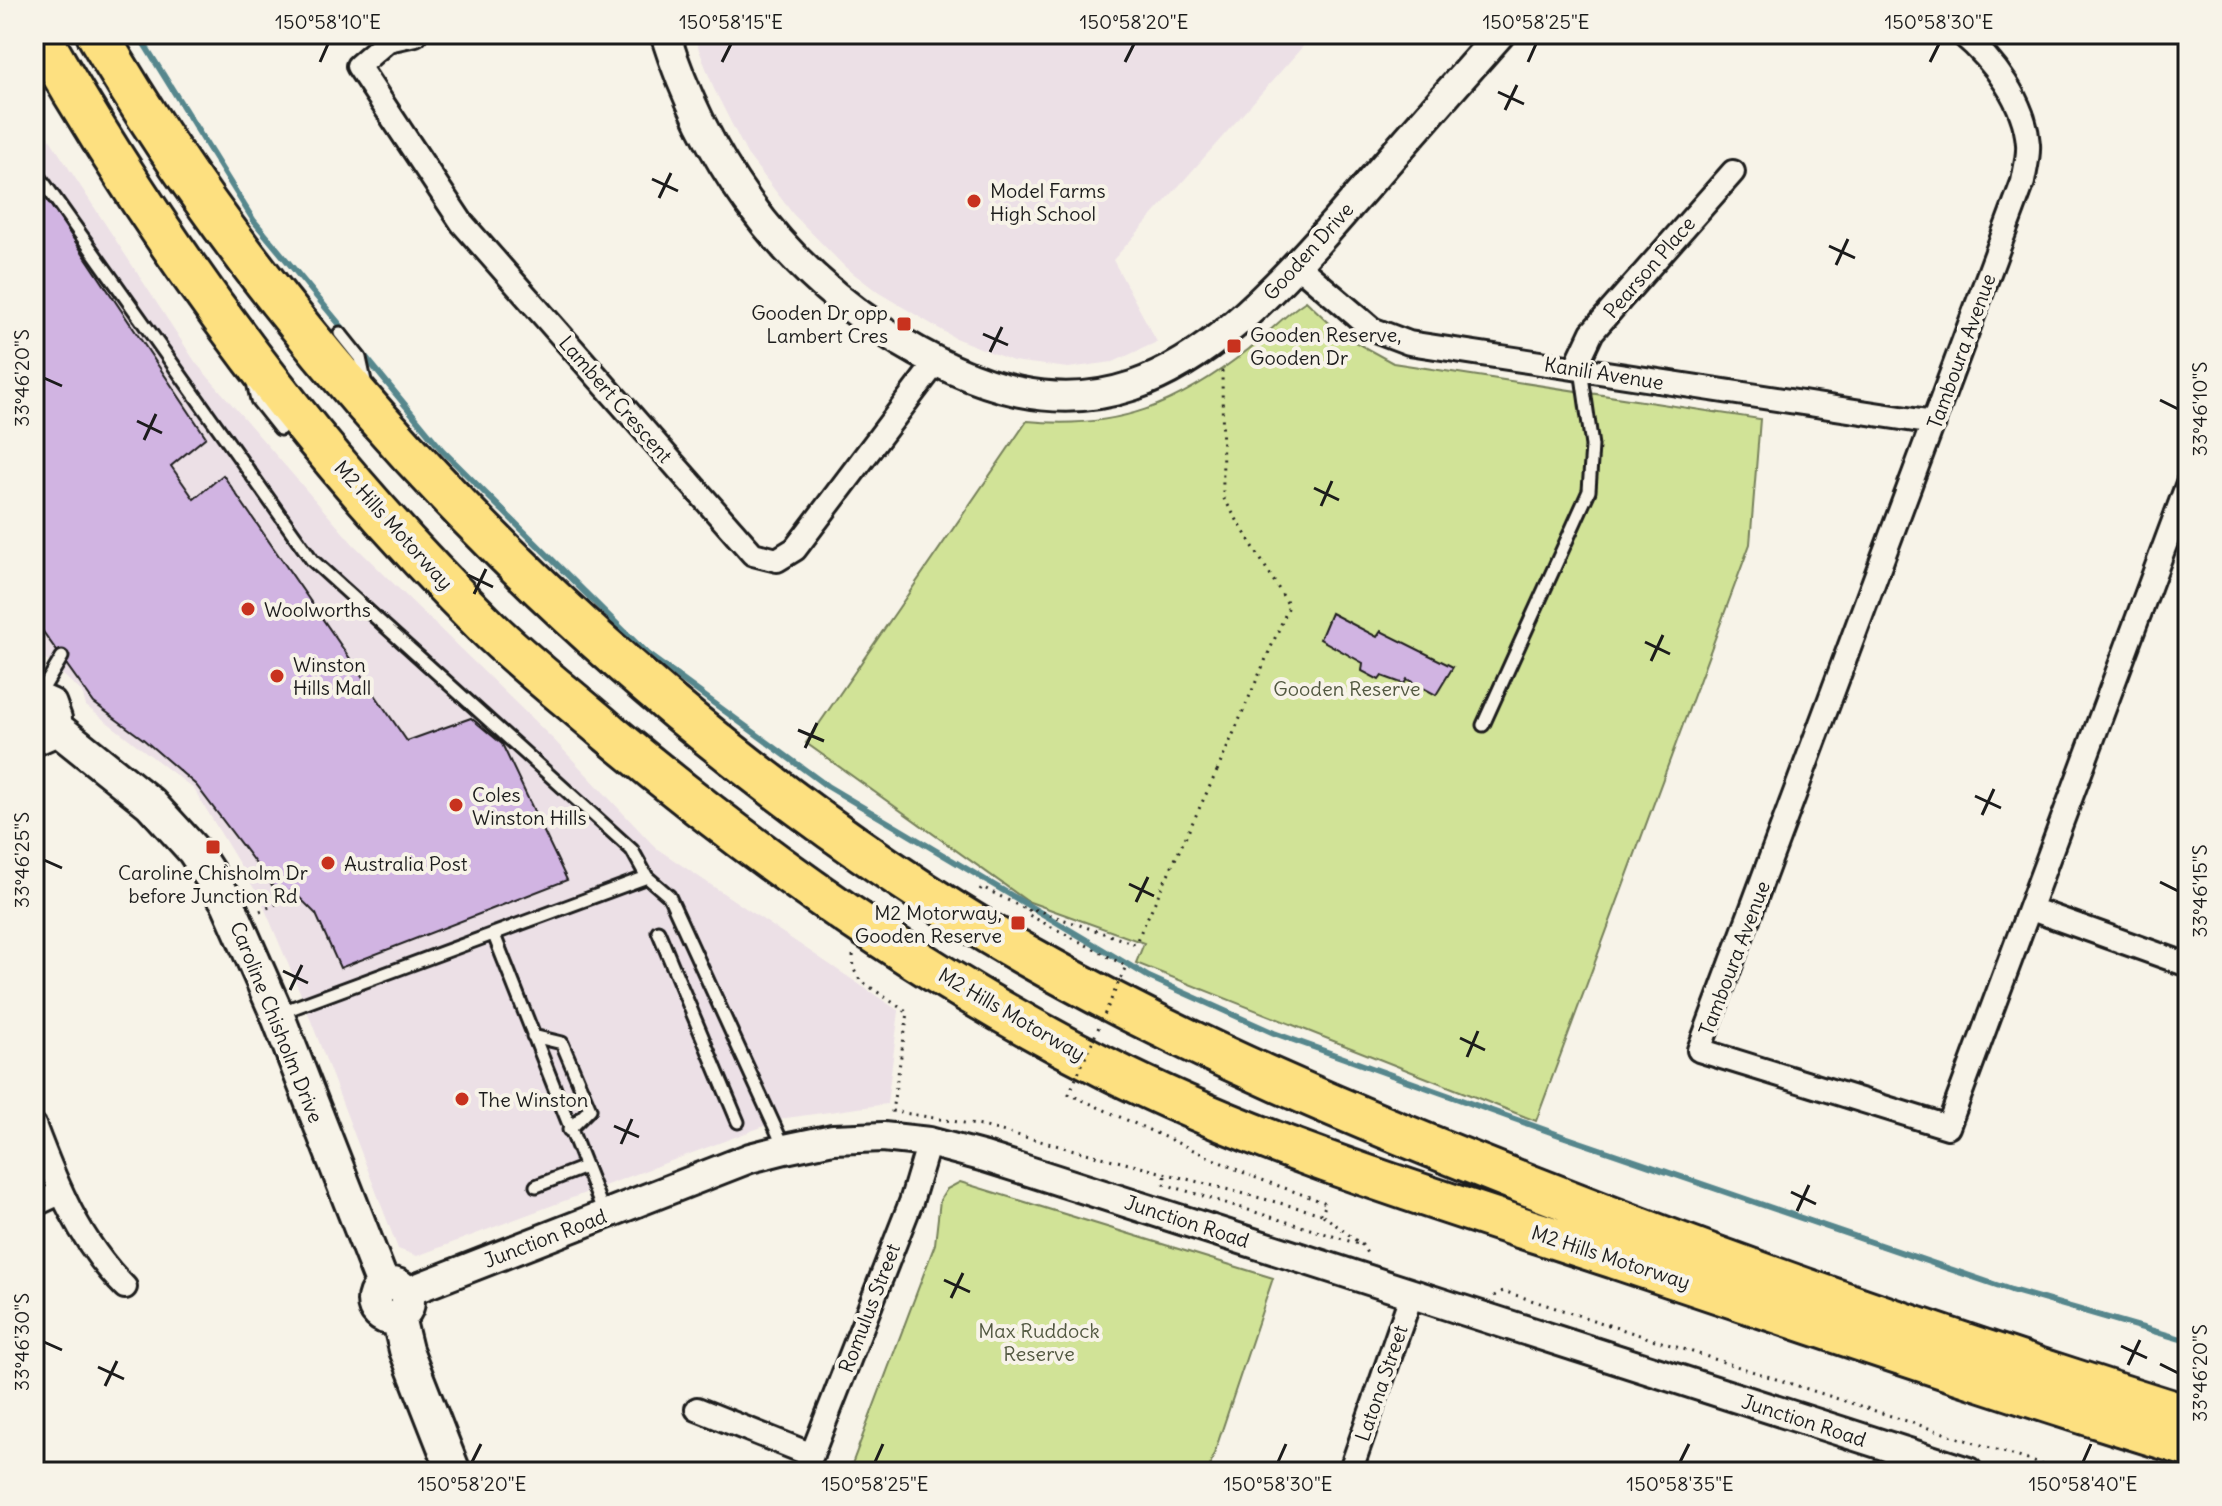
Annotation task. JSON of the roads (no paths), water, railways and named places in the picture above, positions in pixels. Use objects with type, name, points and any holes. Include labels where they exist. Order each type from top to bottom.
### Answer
[{"type":"highway","name":"M2 Hills Motorway","points":[[39,34],[127,180],[248,353],[404,541],[492,632],[659,775],[850,917],[981,999],[1103,1066],[1196,1110],[1315,1157],[2188,1446]]},
{"type":"highway","name":"M2 Hills Motorway","points":[[97,34],[238,245],[371,410],[526,572],[615,655],[713,739],[846,838],[1024,953],[1219,1056],[1483,1168],[1783,1282],[2188,1416]]},
{"type":"main road","points":[[36,698],[54,711],[44,732]]},
{"type":"main road","name":"Caroline Chisholm Drive","points":[[44,732],[139,794],[194,851],[239,922],[396,1298],[406,1350],[454,1472]]},
{"type":"street","name":"Lambert Crescent","points":[[415,34],[388,40],[358,66],[462,223],[753,554],[777,560],[795,549],[937,361]]},
{"type":"street","name":"Gooden Drive","points":[[665,34],[690,104],[709,143],[767,228],[807,270],[857,312],[937,361],[991,384],[1036,395],[1074,397],[1132,388],[1169,372],[1213,344],[1247,317],[1297,265],[1500,34]]},
{"type":"street","name":"Tamboura Avenue","points":[[1962,34],[2003,79],[2022,115],[2029,145],[2023,182],[1699,1050],[1948,1127],[2188,483]]},
{"type":"street","name":"Pearson Place","points":[[1578,369],[1592,332],[1733,172]]},
{"type":"street","name":"Kanili Avenue","points":[[1297,265],[1372,329],[1389,337],[1934,423]]},
{"type":"street","points":[[2031,909],[2188,965]]},
{"type":"street","points":[[34,1125],[60,1193],[90,1247],[125,1287]]},
{"type":"street","name":"Junction Road","points":[[396,1298],[750,1158],[858,1137],[929,1142],[1968,1472]]},
{"type":"street","name":"Romulus Street","points":[[808,1464],[911,1202],[929,1142]]},
{"type":"street","points":[[34,1205],[60,1193]]},
{"type":"street","name":"Latona Street","points":[[1350,1472],[1412,1293]]},
{"type":"street","points":[[697,1409],[808,1464]]},
{"type":"lane","points":[[34,169],[312,560],[632,850],[647,877],[669,896],[785,1149]]},
{"type":"lane","points":[[340,333],[360,358],[371,410]]},
{"type":"lane","points":[[248,353],[257,400],[280,429]]},
{"type":"lane","points":[[1483,725],[1589,491],[1592,446],[1578,369]]},
{"type":"lane","points":[[36,698],[62,657]]},
{"type":"lane","points":[[277,1014],[647,877]]},
{"type":"lane","points":[[658,931],[738,1122]]},
{"type":"lane","points":[[494,935],[605,1215]]},
{"type":"lane","points":[[533,1036],[562,1043],[590,1109],[569,1130]]},
{"type":"lane","points":[[536,1186],[585,1167]]},
{"type":"waterway","points":[[138,34],[254,221],[346,332]]},
{"type":"waterway","points":[[360,350],[442,450],[647,654],[827,786],[1149,977],[1274,1033],[1562,1136],[2011,1290],[2188,1341]]},
{"type":"place","name":"Model Farms High School","points":[[974,201]]},
{"type":"place","name":"Gooden Dr opp Lambert Cres","points":[[904,324]]},
{"type":"place","name":"Gooden Reserve, Gooden Dr","points":[[1234,346]]},
{"type":"place","name":"Woolworths","points":[[248,609]]},
{"type":"place","name":"Winston Hills Mall","points":[[277,676]]},
{"type":"place","name":"Coles Winston Hills","points":[[456,805]]},
{"type":"place","name":"Caroline Chisholm Dr before Junction Rd","points":[[213,847]]},
{"type":"place","name":"Australia Post","points":[[328,863]]},
{"type":"place","name":"M2 Motorway, Gooden Reserve","points":[[1018,923]]},
{"type":"place","name":"The Winston","points":[[462,1099]]},
{"type":"park label","name":"Gooden Reserve","points":[[1347,688]]},
{"type":"park label","name":"Max Ruddock Reserve","points":[[1039,1342]]}]
